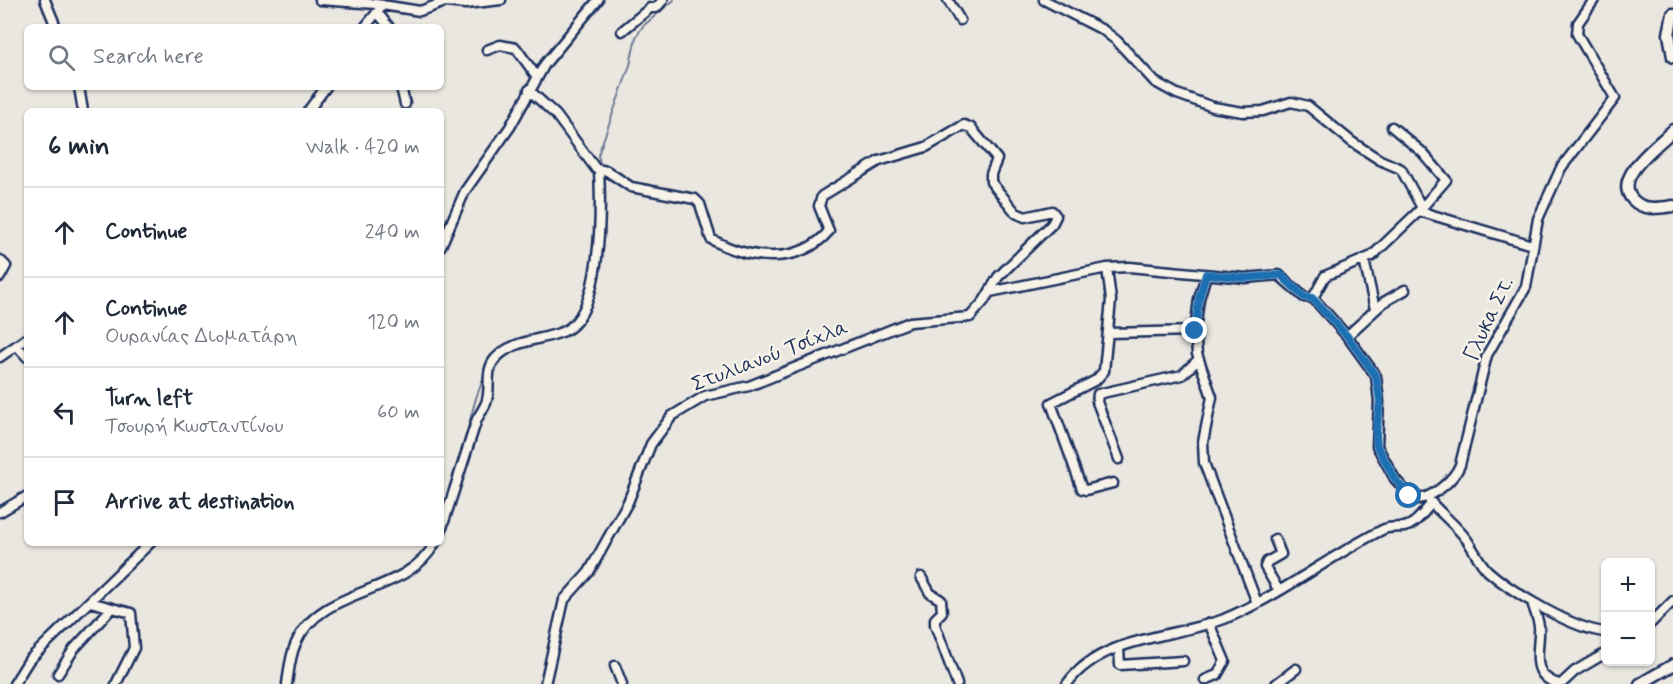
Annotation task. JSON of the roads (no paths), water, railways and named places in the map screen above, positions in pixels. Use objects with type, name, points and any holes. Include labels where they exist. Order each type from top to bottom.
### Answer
[{"type":"main road","points":[[1673,14],[1669,34],[1673,57]]},
{"type":"main road","points":[[1673,130],[1633,169],[1627,186],[1632,199],[1640,205],[1654,208],[1673,206]]},
{"type":"main road","points":[[1640,684],[1673,665]]},
{"type":"street","points":[[45,0],[55,24]]},
{"type":"street","points":[[320,0],[352,1],[420,11],[445,2],[466,4],[501,0]]},
{"type":"street","points":[[444,239],[465,191],[510,127],[537,77],[582,17],[598,0]]},
{"type":"street","points":[[622,31],[650,8],[656,8],[663,0]]},
{"type":"street","points":[[948,0],[960,20]]},
{"type":"street","points":[[1044,0],[1103,30],[1165,89],[1213,107],[1243,112],[1263,111],[1291,102],[1304,104],[1352,142],[1401,169],[1420,210],[1532,245]]},
{"type":"street","name":"Γλυκα Στ.","points":[[1067,684],[1093,659],[1119,648],[1209,623],[1257,603],[1384,529],[1411,524],[1429,500],[1458,471],[1487,355],[1526,287],[1538,219],[1561,168],[1615,98],[1577,34],[1578,23],[1594,0]]},
{"type":"street","points":[[367,24],[378,5]]},
{"type":"street","points":[[378,5],[388,24]]},
{"type":"street","points":[[487,50],[500,45],[516,48],[537,77]]},
{"type":"street","points":[[80,90],[82,108]]},
{"type":"street","points":[[310,108],[324,90]]},
{"type":"street","points":[[402,90],[405,104]]},
{"type":"street","points":[[444,522],[477,418],[487,402],[488,379],[492,362],[501,353],[515,345],[570,328],[585,308],[596,265],[602,171],[556,115],[529,90]]},
{"type":"street","name":"Στυλιανού Τσίχλα","points":[[545,684],[564,600],[589,572],[628,502],[651,444],[672,416],[705,396],[749,386],[910,322],[967,318],[976,312],[998,277],[1053,224],[1056,216],[1052,211],[1025,217],[1017,213],[992,184],[991,174],[997,159],[971,128],[959,125],[926,147],[879,161],[825,194],[818,204],[829,232],[810,248],[782,256],[746,254],[714,241],[708,234],[700,204],[695,199],[631,187],[602,171]]},
{"type":"street","points":[[1312,298],[1325,276],[1364,260],[1420,210],[1446,180],[1422,152],[1392,127]]},
{"type":"street","points":[[1364,260],[1375,309]]},
{"type":"street","points":[[0,277],[6,269],[2,261]]},
{"type":"street","points":[[990,292],[1107,268],[1129,267],[1245,278],[1281,275],[1304,297],[1312,298],[1347,336],[1374,372],[1380,410],[1376,434],[1379,451],[1406,494],[1413,499],[1429,500],[1462,535],[1488,570],[1532,602],[1569,622],[1601,631]]},
{"type":"street","points":[[1107,268],[1111,296],[1109,333],[1102,375],[1051,403],[1082,489],[1113,483]]},
{"type":"street","points":[[1206,274],[1199,299],[1195,331],[1198,360],[1212,398],[1203,442],[1204,463],[1257,603]]},
{"type":"street","points":[[1347,336],[1375,309],[1405,290]]},
{"type":"street","points":[[1109,333],[1195,331]]},
{"type":"street","points":[[0,357],[24,340]]},
{"type":"street","points":[[17,346],[24,354]]},
{"type":"street","points":[[1119,459],[1097,402],[1098,393],[1182,375],[1198,360]]},
{"type":"street","points":[[0,512],[24,498]]},
{"type":"street","points":[[1275,539],[1281,554],[1267,562],[1265,567],[1279,591]]},
{"type":"street","points":[[17,683],[29,660],[147,546]]},
{"type":"street","points":[[287,684],[296,644],[314,620],[337,603],[408,571],[426,557],[433,546]]},
{"type":"street","points":[[921,577],[930,593],[941,600],[942,612],[935,618],[935,625],[957,684]]},
{"type":"street","points":[[90,602],[131,613],[134,648],[116,684]]},
{"type":"street","points":[[1532,602],[1539,627],[1535,652],[1542,672],[1558,683],[1601,655]]},
{"type":"street","points":[[1655,620],[1667,611],[1673,602]]},
{"type":"street","points":[[58,674],[74,649],[111,609]]},
{"type":"street","points":[[1204,680],[1217,675],[1225,661],[1209,623]]},
{"type":"street","points":[[1119,648],[1120,665],[1183,661]]},
{"type":"street","points":[[615,666],[622,684]]},
{"type":"street","points":[[1276,684],[1296,669]]},
{"type":"waterway","points":[[601,168],[598,155],[630,65],[636,37],[643,26],[674,0]]},
{"type":"waterway","points":[[463,446],[485,374]]}]
